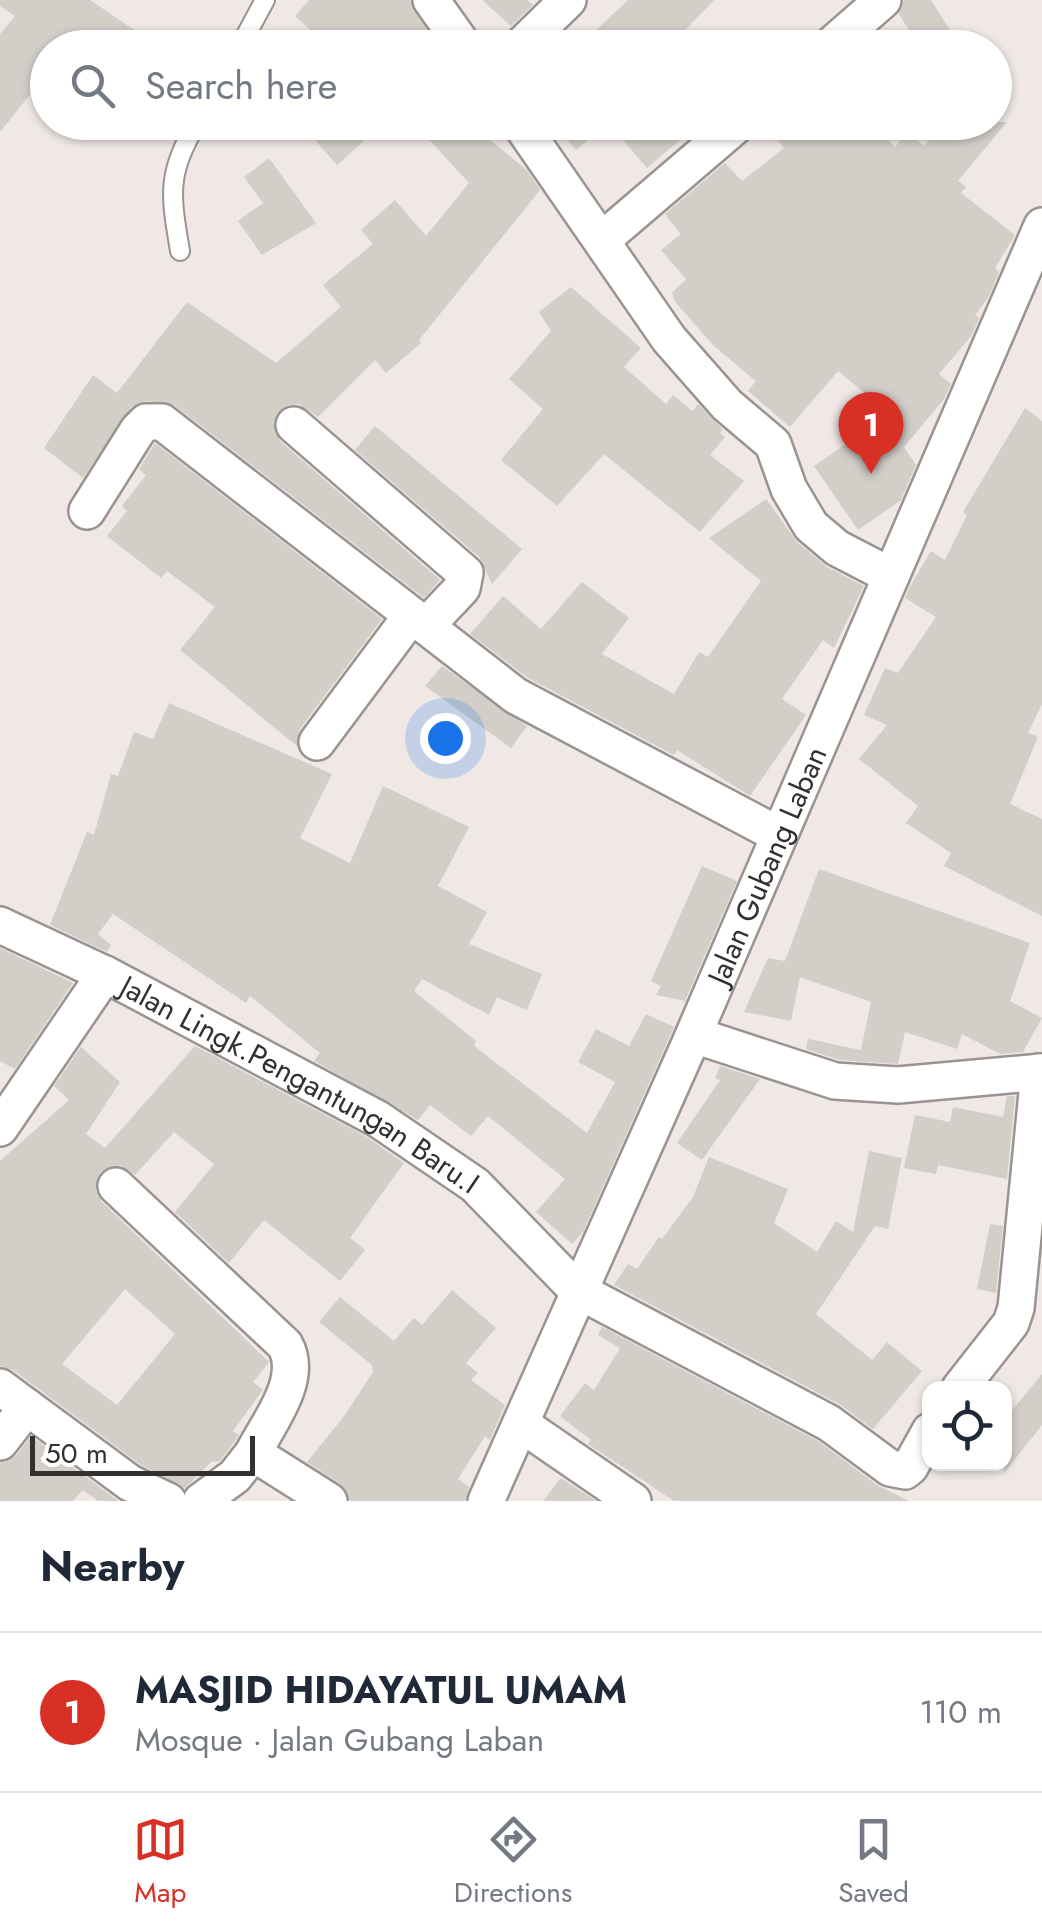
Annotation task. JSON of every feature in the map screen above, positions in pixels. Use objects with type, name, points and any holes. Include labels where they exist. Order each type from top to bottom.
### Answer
[{"type":"street","points":[[431,0],[453,30]]},
{"type":"street","points":[[537,30],[568,0]]},
{"type":"street","points":[[849,30],[883,0]]},
{"type":"street","points":[[532,140],[669,339],[727,405],[773,444],[789,489],[811,526],[837,548],[891,576]]},
{"type":"street","points":[[602,240],[719,140]]},
{"type":"street","name":"Jalan Gubang Laban","points":[[486,1501],[694,1034],[1042,226]]},
{"type":"street","points":[[88,511],[138,430],[146,422],[162,422],[543,712],[778,834]]},
{"type":"street","points":[[294,425],[465,573],[462,588],[419,621],[317,742]]},
{"type":"street","points":[[0,925],[105,974]]},
{"type":"street","name":"Jalan Lingk.Pengantungan Baru.I","points":[[0,1128],[105,974],[378,1119],[446,1163],[475,1186],[577,1290],[830,1422],[890,1468],[906,1471],[922,1446]]},
{"type":"street","points":[[694,1034],[835,1081],[898,1086],[1040,1072],[1016,1308],[1011,1323],[965,1381]]},
{"type":"street","points":[[116,1186],[285,1345],[292,1357],[292,1375],[252,1453],[235,1476],[201,1501]]},
{"type":"street","points":[[0,1442],[14,1397],[130,1483],[168,1501]]},
{"type":"street","points":[[521,1424],[633,1501]]},
{"type":"street","points":[[252,1453],[329,1501]]},
{"type":"lane","points":[[249,30],[265,0]]},
{"type":"lane","points":[[180,251],[172,203],[174,162],[187,140]]},
{"type":"building","points":[[0,0],[90,0],[134,30],[30,30],[30,94],[0,132],[0,34],[15,16],[0,6]]},
{"type":"building","points":[[309,0],[410,0],[428,30],[310,30],[295,16]]},
{"type":"building","points":[[482,0],[527,0],[533,5],[511,26]]},
{"type":"building","points":[[628,0],[714,0],[685,30],[596,30]]},
{"type":"building","points":[[904,0],[931,0],[950,30],[909,30],[899,14]]},
{"type":"building","points":[[315,140],[365,140],[337,165]]},
{"type":"building","points":[[430,140],[490,140],[527,170],[540,190],[419,340],[421,343],[386,373],[375,360],[318,417],[299,404],[288,405],[273,422],[280,441],[440,580],[424,598],[174,405],[146,401],[131,407],[83,478],[44,448],[93,375],[117,393],[187,302],[276,363],[341,307],[323,285],[373,244],[361,230],[395,200],[426,236],[469,183]]},
{"type":"building","points":[[567,140],[588,140],[576,150]]},
{"type":"building","points":[[623,140],[680,140],[647,168]]},
{"type":"building","points":[[778,140],[889,140],[895,147],[901,140],[917,140],[924,146],[929,140],[992,140],[958,181],[966,187],[961,193],[1015,235],[995,268],[999,272],[988,298],[975,315],[979,318],[972,335],[939,374],[951,384],[944,399],[904,447],[916,465],[901,500],[858,530],[814,466],[890,414],[838,371],[790,427],[748,391],[756,381],[714,346],[676,303],[672,293],[686,279],[661,250],[681,234],[665,214],[725,163],[742,181],[784,148]]},
{"type":"building","points":[[269,158],[316,223],[262,255],[238,221],[263,203],[244,177]]},
{"type":"building","points":[[571,287],[641,348],[624,367],[666,404],[673,395],[692,411],[698,404],[723,430],[720,433],[725,437],[710,455],[744,481],[700,532],[604,454],[557,506],[501,460],[543,409],[509,379],[551,331],[539,312]]},
{"type":"building","points":[[1025,408],[1042,421],[1042,704],[1028,733],[1038,737],[1010,804],[1042,819],[1042,916],[944,866],[951,853],[906,823],[918,806],[859,759],[887,725],[864,715],[885,668],[898,673],[936,617],[905,598],[909,588],[931,551],[945,560],[967,515],[963,512]]},
{"type":"building","points":[[375,426],[522,549],[492,584],[479,557],[355,450]]},
{"type":"building","points":[[155,443],[382,619],[300,729],[297,746],[180,650],[215,607],[167,571],[161,578],[107,536],[127,511],[122,506],[146,475],[139,469]]},
{"type":"building","points":[[766,499],[797,542],[827,567],[864,586],[834,648],[823,640],[782,699],[806,715],[750,796],[677,750],[674,755],[528,678],[470,634],[503,596],[541,629],[582,582],[629,618],[602,654],[674,694],[699,652],[708,657],[761,581],[709,538]]},
{"type":"building","points":[[442,666],[527,726],[511,748],[425,686]]},
{"type":"building","points":[[169,703],[332,774],[300,838],[350,863],[383,786],[469,827],[438,886],[487,912],[469,944],[542,974],[527,1010],[497,997],[489,1015],[422,979],[414,991],[476,1041],[474,1046],[587,1133],[615,1082],[578,1062],[596,1029],[629,1046],[646,1014],[674,1027],[583,1232],[572,1244],[536,1212],[565,1179],[488,1116],[471,1136],[430,1105],[418,1120],[314,1061],[320,1053],[250,996],[246,1003],[113,914],[98,934],[111,945],[107,952],[50,925],[87,832],[94,835],[111,774],[118,776],[134,732],[153,739]]},
{"type":"building","points":[[702,866],[737,881],[685,1001],[656,995],[661,986],[651,981]]},
{"type":"building","points":[[819,869],[1030,943],[1010,1001],[1042,1018],[1023,1052],[1000,1054],[962,1034],[957,1049],[905,1032],[898,1064],[839,1060],[806,1049],[808,1039],[861,1050],[871,1002],[800,977],[791,1021],[744,1012],[768,958],[785,961]]},
{"type":"building","points":[[0,948],[73,983],[15,1069],[0,1061]]},
{"type":"building","points":[[195,1046],[367,1137],[404,1163],[350,1238],[365,1250],[340,1281],[264,1220],[229,1263],[175,1212],[214,1164],[174,1132],[135,1175],[120,1165],[100,1172],[96,1191],[101,1201],[269,1362],[253,1382],[263,1390],[233,1431],[239,1435],[220,1461],[211,1462],[185,1488],[141,1465],[13,1370],[0,1366],[0,1161],[69,1100],[54,1086],[81,1047],[120,1082],[86,1134],[105,1148]],"holes":[[[125,1289],[175,1334],[117,1405],[62,1364]]]},
{"type":"building","points":[[720,1066],[760,1079],[702,1160],[677,1143],[720,1080],[715,1078]]},
{"type":"building","points":[[1007,1096],[1015,1096],[1007,1179],[938,1165],[936,1174],[904,1168],[915,1115],[950,1122],[953,1107],[1003,1117]]},
{"type":"building","points":[[869,1151],[902,1158],[888,1229],[875,1226],[816,1314],[872,1360],[887,1342],[922,1371],[873,1429],[839,1404],[614,1285],[628,1264],[637,1269],[659,1237],[662,1239],[693,1197],[709,1157],[788,1189],[774,1223],[817,1252],[836,1221],[853,1232]]},
{"type":"building","points":[[990,1224],[1003,1226],[996,1293],[977,1289]]},
{"type":"building","points":[[452,1290],[496,1328],[466,1363],[478,1373],[471,1380],[505,1405],[490,1440],[485,1436],[458,1479],[469,1487],[465,1501],[350,1501],[341,1484],[307,1462],[345,1415],[373,1372],[372,1365],[319,1322],[340,1297],[394,1341],[414,1318],[422,1325]]},
{"type":"building","points":[[602,1327],[818,1441],[877,1485],[909,1501],[674,1501],[588,1444],[591,1440],[560,1416],[585,1383],[594,1390],[620,1348],[598,1335]]},
{"type":"building","points":[[1042,1374],[1042,1425],[1012,1463],[1012,1410]]},
{"type":"building","points":[[31,1436],[119,1501],[98,1501],[83,1490],[73,1501],[0,1501],[0,1463],[16,1456]]},
{"type":"building","points":[[561,1478],[596,1501],[543,1501]]},
{"type":"place","name":"MASJID HIDAYATUL UMAM","points":[[871,474]]}]
